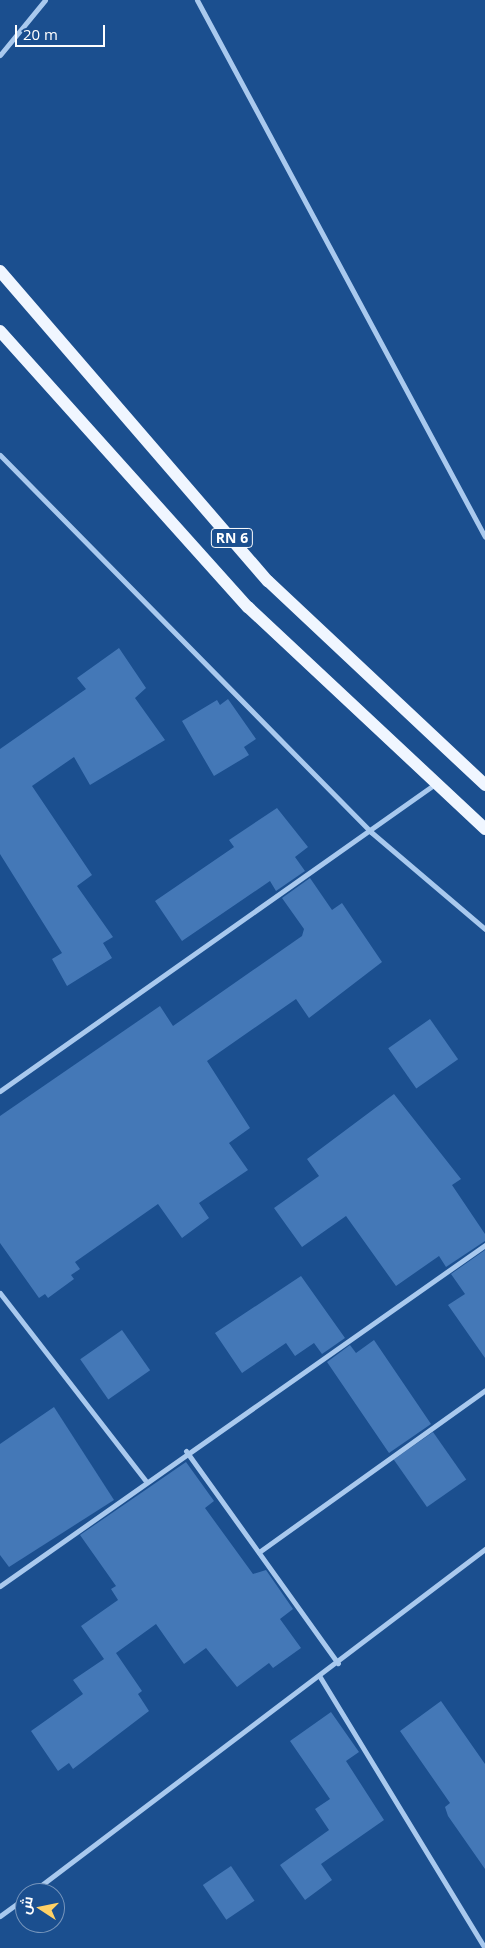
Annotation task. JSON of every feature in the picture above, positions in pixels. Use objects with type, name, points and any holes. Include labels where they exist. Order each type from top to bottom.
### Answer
[{"type":"main road","name":"RN 6","points":[[0,271],[268,581],[485,785]]},
{"type":"main road","name":"RN 6","points":[[0,331],[248,607],[485,829]]},
{"type":"street","points":[[0,55],[45,0]]},
{"type":"street","points":[[197,0],[485,537]]},
{"type":"street","points":[[0,455],[371,832],[485,929]]},
{"type":"street","points":[[0,1091],[371,832],[435,784]]},
{"type":"street","points":[[0,1586],[186,1451],[485,1245]]},
{"type":"street","points":[[0,1292],[145,1480]]},
{"type":"street","points":[[259,1552],[485,1390]]},
{"type":"street","points":[[186,1451],[338,1663]]},
{"type":"street","points":[[44,1883],[320,1677],[485,1549]]},
{"type":"street","points":[[320,1677],[484,1948]]},
{"type":"street","points":[[0,1916],[15,1905]]},
{"type":"building","points":[[119,648],[146,688],[135,698],[165,740],[90,785],[74,757],[32,786],[92,875],[77,886],[113,937],[103,943],[112,958],[67,986],[52,959],[62,953],[0,854],[0,749],[86,689],[77,678]]},
{"type":"building","points":[[228,699],[256,739],[244,747],[249,755],[214,776],[182,721],[217,700],[220,705]]},
{"type":"building","points":[[277,808],[308,847],[295,857],[305,871],[276,891],[270,881],[182,941],[155,901],[234,847],[229,840]]},
{"type":"building","points":[[310,878],[332,910],[342,903],[382,962],[309,1018],[296,999],[207,1061],[250,1128],[229,1143],[248,1170],[199,1203],[209,1218],[182,1238],[158,1204],[75,1262],[80,1269],[71,1275],[74,1279],[48,1298],[45,1294],[39,1298],[0,1243],[0,1116],[160,1006],[173,1026],[302,936],[304,929],[282,898]]},
{"type":"building","points":[[430,1019],[458,1059],[416,1088],[388,1048]]},
{"type":"building","points":[[394,1094],[461,1179],[452,1185],[485,1234],[485,1241],[446,1267],[439,1256],[396,1286],[346,1216],[302,1247],[274,1208],[319,1176],[307,1159]]},
{"type":"building","points":[[485,1250],[485,1358],[448,1305],[465,1294],[451,1274]]},
{"type":"building","points":[[301,1276],[345,1338],[322,1354],[314,1343],[295,1356],[286,1343],[242,1373],[215,1333]]},
{"type":"building","points":[[122,1330],[150,1370],[108,1399],[80,1359]]},
{"type":"building","points":[[374,1340],[431,1424],[389,1453],[327,1362],[350,1345],[356,1353]]},
{"type":"building","points":[[54,1407],[114,1500],[9,1567],[0,1555],[0,1444]]},
{"type":"building","points":[[433,1432],[466,1480],[427,1507],[394,1460]]},
{"type":"building","points":[[186,1462],[214,1501],[205,1508],[253,1574],[266,1570],[293,1609],[280,1619],[301,1648],[273,1668],[269,1663],[237,1687],[206,1648],[184,1664],[156,1624],[116,1653],[142,1691],[138,1694],[149,1711],[73,1769],[69,1763],[58,1771],[31,1731],[83,1694],[73,1680],[104,1659],[81,1626],[118,1600],[111,1589],[116,1586],[80,1535]]},
{"type":"building","points":[[441,1701],[485,1764],[485,1869],[448,1816],[445,1807],[450,1803],[400,1731]]},
{"type":"building","points":[[331,1712],[359,1752],[346,1761],[384,1820],[321,1864],[332,1880],[305,1900],[280,1865],[329,1830],[315,1809],[330,1799],[290,1741]]},
{"type":"building","points":[[231,1866],[254,1901],[226,1920],[203,1885]]}]
